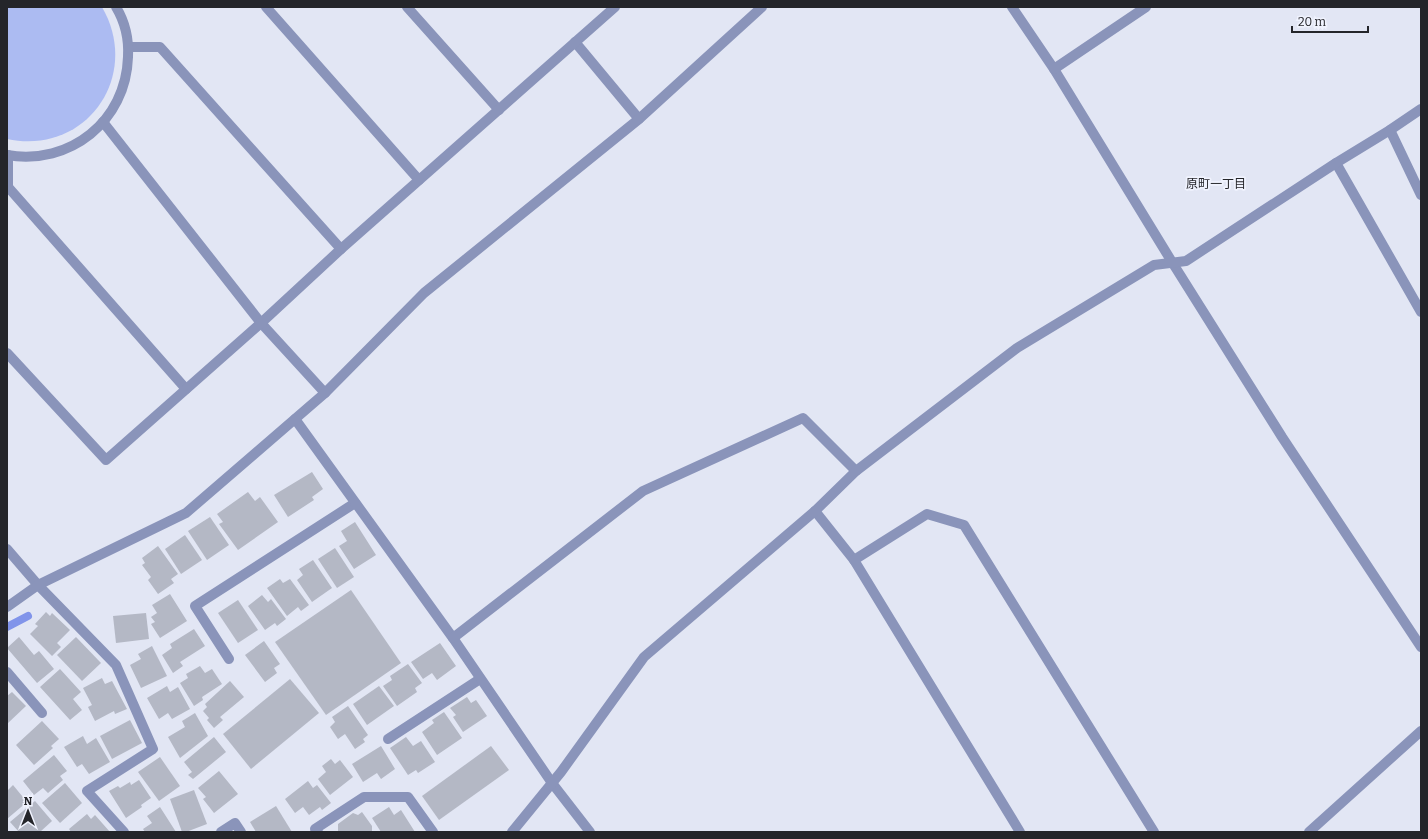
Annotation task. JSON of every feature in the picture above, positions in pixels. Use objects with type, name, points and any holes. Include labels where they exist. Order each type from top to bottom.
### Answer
[{"type":"street","points":[[116,7],[125,29],[128,47],[128,67],[124,87],[115,106],[103,122],[88,136],[70,147],[50,154],[29,157],[8,155],[8,187],[186,389]]},
{"type":"street","points":[[266,7],[419,180]]},
{"type":"street","points":[[406,7],[499,110]]},
{"type":"street","points":[[7,353],[106,460],[261,323],[341,249],[615,7]]},
{"type":"street","points":[[7,607],[38,586],[186,513],[326,393],[424,293],[639,119],[762,7]]},
{"type":"street","points":[[1012,7],[1054,69],[1172,262],[1282,437],[1421,647]]},
{"type":"street","points":[[1054,69],[1146,7]]},
{"type":"street","points":[[575,42],[639,119]]},
{"type":"street","points":[[128,47],[160,47],[341,249]]},
{"type":"street","points":[[512,832],[552,782],[644,657],[815,511],[856,471],[1017,348],[1154,265],[1186,261],[1421,109]]},
{"type":"street","points":[[103,122],[261,323],[326,393]]},
{"type":"street","points":[[1390,130],[1421,195]]},
{"type":"street","points":[[1336,163],[1421,312]]},
{"type":"street","points":[[452,638],[643,491],[803,418],[856,471]]},
{"type":"street","points":[[295,419],[452,638],[552,782],[590,832]]},
{"type":"street","points":[[229,659],[195,606],[355,503]]},
{"type":"street","points":[[815,511],[854,560],[1020,832]]},
{"type":"street","points":[[854,560],[927,514],[964,525],[1154,832]]},
{"type":"street","points":[[7,549],[38,586],[116,665],[153,749],[86,791],[124,832]]},
{"type":"street","points":[[7,672],[42,713]]},
{"type":"street","points":[[388,739],[480,678]]},
{"type":"street","points":[[1309,832],[1421,731]]},
{"type":"street","points":[[318,832],[316,829],[364,797],[408,797],[433,832]]},
{"type":"street","points":[[221,832],[235,823],[241,832]]},
{"type":"shaded area","points":[[7,7],[102,7],[113,33],[115,59],[110,84],[99,105],[82,123],[61,135],[35,141],[7,139]]},
{"type":"building","points":[[312,472],[323,489],[312,497],[314,500],[288,517],[274,495]]},
{"type":"building","points":[[248,492],[255,501],[260,497],[278,522],[238,550],[219,524],[223,522],[217,514]]},
{"type":"building","points":[[210,517],[229,545],[207,560],[188,531]]},
{"type":"building","points":[[355,522],[376,555],[354,569],[339,546],[347,541],[341,531]]},
{"type":"building","points":[[185,535],[202,560],[181,574],[165,549]]},
{"type":"building","points":[[158,546],[178,574],[171,579],[174,583],[158,594],[148,580],[151,577],[142,565],[145,563],[142,558]]},
{"type":"building","points":[[335,548],[354,577],[337,588],[318,559]]},
{"type":"building","points":[[313,560],[332,588],[312,602],[297,580],[303,575],[299,569]]},
{"type":"building","points":[[280,579],[283,583],[290,579],[309,605],[301,611],[298,607],[287,616],[267,588]]},
{"type":"building","points":[[351,590],[401,663],[326,715],[275,642]]},
{"type":"building","points":[[170,594],[187,621],[160,638],[151,624],[155,622],[151,617],[157,613],[152,605]]},
{"type":"building","points":[[262,595],[268,602],[271,599],[286,619],[277,626],[275,623],[265,630],[248,606]]},
{"type":"building","points":[[238,600],[258,630],[238,643],[218,613]]},
{"type":"building","points":[[46,612],[50,616],[52,613],[70,630],[57,643],[61,647],[52,656],[30,634],[38,626],[35,624]]},
{"type":"building","points":[[146,613],[149,639],[116,643],[113,616]]},
{"type":"building","points":[[194,629],[205,646],[180,662],[183,666],[173,673],[162,655],[172,648],[170,644]]},
{"type":"building","points":[[19,637],[34,655],[39,651],[54,669],[37,683],[7,648]]},
{"type":"building","points":[[76,637],[101,663],[82,681],[57,655]]},
{"type":"building","points":[[264,641],[280,664],[274,668],[277,673],[265,682],[245,655]]},
{"type":"building","points":[[440,643],[456,666],[437,680],[432,673],[423,679],[411,662]]},
{"type":"building","points":[[152,646],[167,676],[141,688],[130,665],[141,659],[138,654]]},
{"type":"building","points":[[408,664],[422,683],[415,688],[417,692],[397,706],[383,686],[392,680],[390,676]]},
{"type":"building","points":[[200,666],[205,673],[212,669],[222,684],[202,697],[203,700],[194,706],[180,683],[188,678],[186,674]]},
{"type":"building","points":[[60,669],[81,692],[73,699],[82,710],[70,720],[40,687]]},
{"type":"building","points":[[102,678],[105,684],[112,681],[127,709],[115,714],[114,711],[95,721],[88,707],[92,705],[83,688]]},
{"type":"building","points":[[290,679],[319,713],[251,769],[223,734]]},
{"type":"building","points":[[230,681],[244,697],[220,717],[223,720],[214,728],[207,720],[209,718],[203,711],[207,707],[205,704]]},
{"type":"building","points":[[167,686],[170,692],[178,687],[190,709],[172,719],[168,713],[159,719],[147,698]]},
{"type":"building","points":[[379,686],[394,706],[367,725],[353,704]]},
{"type":"building","points":[[12,692],[26,706],[7,724],[7,696]]},
{"type":"building","points":[[467,697],[471,703],[476,700],[487,716],[463,732],[453,717],[456,715],[450,708]]},
{"type":"building","points":[[348,706],[368,735],[363,739],[365,742],[355,749],[345,734],[338,739],[330,727],[335,722],[332,717]]},
{"type":"building","points":[[444,712],[462,738],[437,755],[422,732],[434,723],[432,720]]},
{"type":"building","points":[[195,713],[208,736],[180,758],[168,737],[185,727],[182,721]]},
{"type":"building","points":[[130,720],[142,743],[112,759],[100,736]]},
{"type":"building","points":[[42,721],[59,739],[51,746],[53,748],[34,765],[16,745]]},
{"type":"building","points":[[83,736],[87,744],[96,738],[110,762],[89,774],[82,764],[77,767],[64,747]]},
{"type":"building","points":[[214,737],[226,752],[193,779],[188,775],[192,772],[184,762]]},
{"type":"building","points":[[406,737],[413,746],[421,741],[435,762],[418,773],[416,770],[408,775],[390,748]]},
{"type":"building","points":[[381,746],[395,769],[381,779],[377,773],[363,782],[352,764]]},
{"type":"building","points":[[491,746],[509,770],[439,820],[422,796]]},
{"type":"building","points":[[54,755],[67,771],[60,776],[63,780],[48,793],[43,788],[34,795],[23,781]]},
{"type":"building","points":[[160,757],[180,786],[159,801],[138,772]]},
{"type":"building","points":[[331,759],[335,764],[340,760],[353,777],[330,795],[318,779],[326,772],[322,766]]},
{"type":"building","points":[[219,771],[238,794],[214,813],[203,799],[206,797],[198,788]]},
{"type":"building","points":[[139,780],[151,798],[141,805],[142,807],[126,818],[109,791],[118,786],[120,788],[130,782],[131,785]]},
{"type":"building","points":[[308,781],[313,788],[317,785],[331,803],[322,810],[320,807],[309,815],[303,807],[295,813],[285,799]]},
{"type":"building","points":[[65,783],[82,803],[60,823],[42,803]]},
{"type":"building","points":[[13,785],[27,802],[7,819],[7,791]]},
{"type":"building","points":[[194,790],[207,824],[186,832],[182,832],[170,799]]},
{"type":"building","points":[[35,801],[52,821],[40,832],[19,832],[10,822]]},
{"type":"building","points":[[276,806],[292,832],[256,832],[250,822]]},
{"type":"building","points":[[160,807],[176,832],[145,832],[143,829],[152,823],[147,816]]},
{"type":"building","points":[[389,807],[394,815],[401,810],[415,832],[381,832],[372,818]]},
{"type":"building","points":[[362,812],[372,826],[372,832],[338,832],[338,824],[353,813],[358,815]]},
{"type":"building","points":[[87,814],[91,819],[95,815],[110,832],[71,832],[69,829]]},
{"type":"waterway","points":[[7,627],[28,616]]},
{"type":"district","name":"原町一丁目","points":[[1216,184]]}]
